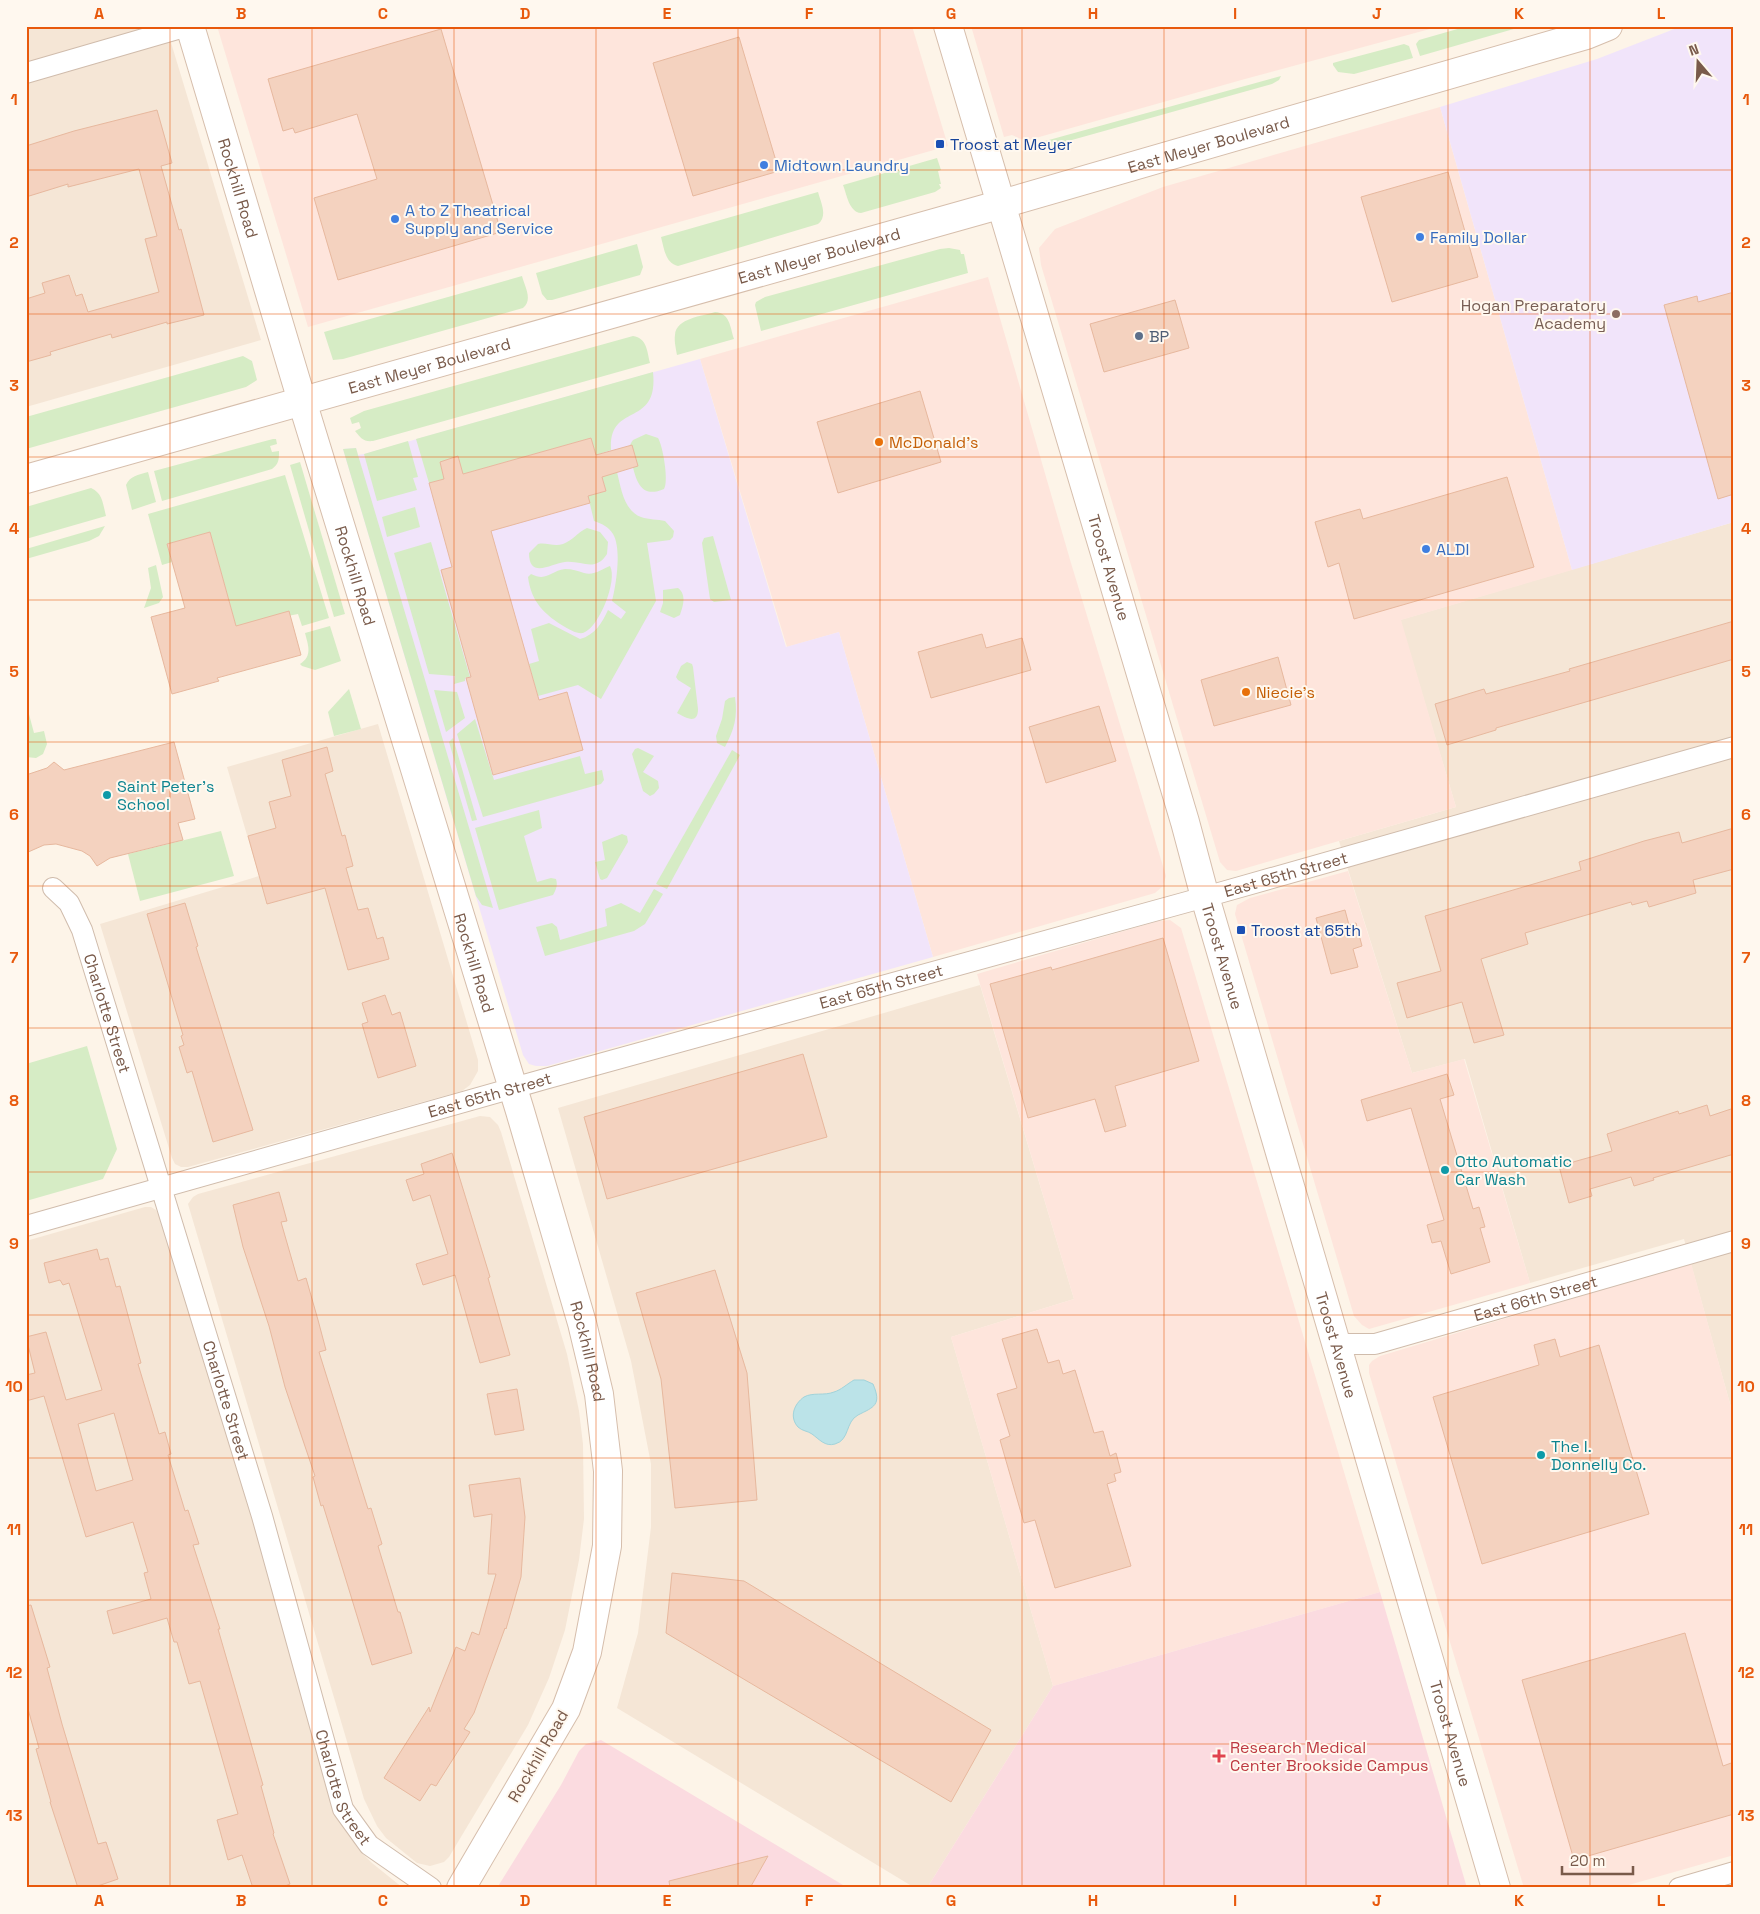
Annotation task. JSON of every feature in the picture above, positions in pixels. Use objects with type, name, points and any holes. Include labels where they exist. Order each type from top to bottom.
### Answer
[{"type":"main road","name":"Rockhill Road","points":[[189,26],[512,1088],[582,1323],[599,1394],[608,1471],[607,1546],[587,1652],[566,1709],[461,1888]]},
{"type":"main road","name":"Troost Avenue","points":[[948,26],[1182,813],[1205,898],[1496,1888]]},
{"type":"main road","name":"East Meyer Boulevard","points":[[26,479],[1002,204],[1586,35],[1608,26]]},
{"type":"street","points":[[26,73],[189,26]]},
{"type":"street","name":"East 65th Street","points":[[26,1226],[512,1088],[1205,898],[1734,747]]},
{"type":"street","name":"Charlotte Street","points":[[53,888],[69,903],[82,930],[262,1516],[343,1809],[369,1845],[431,1888]]},
{"type":"street","name":"East 66th Street","points":[[1336,1344],[1375,1344],[1734,1241]]},
{"type":"street","points":[[1679,1888],[1734,1872]]},
{"type":"shaded area","points":[[26,26],[166,26],[261,340],[26,407]]},
{"type":"shaded area","points":[[217,26],[912,26],[948,146],[308,327]]},
{"type":"shaded area","points":[[971,26],[1441,26],[1025,141],[1012,135],[1004,137]]},
{"type":"shaded area","name":"Hogan Preparatory Academy","points":[[1682,26],[1734,26],[1734,522],[1572,570],[1440,107],[1597,59]]},
{"type":"shaded area","points":[[1440,107],[1572,570],[1401,620],[1456,807],[1236,871],[1227,870],[1220,862],[1041,265],[1039,248],[1055,229],[1163,187]]},
{"type":"shaded area","points":[[988,277],[1071,563],[1166,876],[1163,886],[1155,893],[933,957],[839,632],[787,647],[700,359]]},
{"type":"shaded area","points":[[700,359],[786,647],[839,632],[933,957],[547,1066],[536,1066],[529,1064],[523,1055],[343,449],[356,448],[358,455],[364,454]]},
{"type":"shaded area","points":[[1734,522],[1734,1418],[1684,1239],[1530,1283],[1465,1059],[1412,1073],[1339,841],[1456,807],[1400,620]]},
{"type":"shaded area","points":[[378,724],[478,1060],[478,1071],[470,1085],[462,1091],[188,1167],[181,1167],[175,1164],[172,1158],[100,924],[259,876],[227,767]]},
{"type":"shaded area","points":[[1348,871],[1412,1073],[1464,1059],[1530,1283],[1369,1329],[1362,1325],[1354,1316],[1235,914],[1237,905],[1250,898]]},
{"type":"shaded area","points":[[1170,920],[1181,928],[1380,1592],[1053,1686],[951,1337],[1074,1299],[977,974],[1158,921]]},
{"type":"shaded area","points":[[980,985],[1074,1299],[951,1337],[1053,1686],[927,1888],[915,1888],[617,1708],[638,1633],[651,1527],[651,1464],[631,1361],[558,1108]]},
{"type":"shaded area","points":[[480,1116],[490,1117],[498,1125],[501,1132],[567,1354],[579,1411],[583,1444],[584,1519],[579,1560],[565,1630],[549,1678],[528,1725],[449,1857],[444,1862],[430,1866],[417,1863],[386,1838],[377,1826],[364,1799],[188,1204],[198,1194]]},
{"type":"shaded area","points":[[145,1207],[151,1207],[156,1210],[162,1221],[344,1825],[359,1850],[403,1888],[26,1888],[26,1241]]},
{"type":"shaded area","points":[[1691,1263],[1734,1418],[1734,1855],[1618,1888],[1524,1888],[1369,1373],[1369,1365],[1380,1356]]},
{"type":"shaded area","name":"Research Medical Center Brookside Campus","points":[[1380,1592],[1467,1888],[927,1888],[1053,1686]]},
{"type":"shaded area","points":[[601,1740],[848,1888],[497,1888],[561,1785],[579,1751],[586,1744]]},
{"type":"green space","points":[[1468,26],[1524,26],[1420,56],[1416,44],[1419,40]]},
{"type":"green space","points":[[1404,44],[1409,46],[1413,58],[1354,74],[1338,72],[1333,65],[1333,63]]},
{"type":"green space","points":[[1281,76],[1279,80],[1272,84],[1029,152],[1027,146]]},
{"type":"green space","points":[[937,158],[941,170],[938,171],[941,188],[935,192],[861,213],[854,210],[847,198],[843,185]]},
{"type":"green space","points":[[818,192],[823,217],[818,224],[678,266],[670,262],[666,254],[661,237]]},
{"type":"green space","points":[[637,244],[643,267],[640,275],[552,300],[547,300],[542,294],[536,273]]},
{"type":"green space","points":[[949,248],[960,250],[961,254],[964,254],[968,273],[761,331],[755,305],[756,302],[765,297]]},
{"type":"green space","points":[[522,276],[528,297],[523,308],[343,359],[333,360],[324,332]]},
{"type":"green space","points":[[715,312],[727,318],[734,339],[677,355],[675,337],[680,325],[685,321]]},
{"type":"green space","points":[[633,336],[638,337],[644,342],[650,363],[373,441],[361,438],[355,431],[361,428],[359,422],[352,424],[350,418],[364,411]]},
{"type":"green space","points":[[243,356],[252,361],[257,380],[246,387],[26,449],[26,417]]},
{"type":"green space","points":[[653,372],[653,390],[649,401],[642,409],[617,425],[612,435],[611,450],[596,455],[591,438],[463,474],[458,457],[440,462],[444,479],[429,483],[416,439]]},
{"type":"green space","points":[[646,434],[658,438],[666,472],[664,489],[650,492],[645,490],[638,482],[630,454],[630,445],[633,440]]},
{"type":"green space","points":[[276,439],[277,444],[270,446],[272,452],[279,451],[279,459],[272,469],[162,501],[154,471]]},
{"type":"green space","points":[[408,441],[418,477],[413,478],[417,490],[377,501],[364,454]]},
{"type":"green space","points":[[356,448],[493,908],[482,905],[476,896],[343,449]]},
{"type":"green space","points":[[300,462],[345,614],[334,617],[290,465]]},
{"type":"green space","points":[[148,472],[156,502],[132,510],[126,485],[132,478]]},
{"type":"green space","points":[[617,472],[624,498],[631,510],[635,514],[647,519],[665,521],[674,531],[673,537],[670,540],[647,543],[656,601],[601,699],[578,685],[538,696],[529,664],[539,661],[531,629],[549,623],[580,639],[590,635],[597,628],[608,610],[621,619],[626,612],[612,601],[618,558],[616,541],[609,529],[594,521],[588,496],[606,491],[602,476]]},
{"type":"green space","points":[[285,475],[329,618],[302,626],[298,614],[236,626],[210,532],[167,544],[172,562],[162,565],[148,514]]},
{"type":"green space","points":[[91,488],[100,496],[106,516],[26,539],[26,507]]},
{"type":"green space","points":[[415,507],[420,527],[387,537],[382,517]]},
{"type":"green space","points":[[105,526],[99,536],[89,541],[26,559],[26,549]]},
{"type":"green space","points":[[587,528],[600,532],[608,542],[607,554],[598,563],[565,562],[542,568],[533,566],[529,553],[538,544],[563,544]]},
{"type":"green space","points":[[713,536],[731,600],[714,602],[710,599],[702,543],[704,538]]},
{"type":"green space","points":[[431,542],[470,677],[465,678],[465,681],[454,684],[455,676],[429,674],[394,553]]},
{"type":"green space","points":[[156,565],[163,597],[159,603],[144,608],[151,588],[148,568]]},
{"type":"green space","points":[[610,566],[612,573],[606,603],[595,622],[583,633],[569,629],[558,622],[540,607],[532,594],[528,577],[531,574],[541,577],[565,569],[591,574]]},
{"type":"green space","points":[[678,588],[683,594],[683,604],[680,615],[674,618],[660,612],[663,603],[663,590]]},
{"type":"green space","points":[[330,626],[341,661],[315,670],[302,666],[300,664],[308,654],[305,633]]},
{"type":"green space","points":[[687,662],[692,664],[693,667],[698,709],[694,719],[677,713],[691,688],[676,677],[681,666]]},
{"type":"green space","points":[[349,689],[361,729],[334,736],[328,712]]},
{"type":"green space","points":[[434,690],[457,692],[465,718],[446,732]]},
{"type":"green space","points":[[735,697],[736,711],[734,723],[725,747],[717,743],[716,736],[722,719],[725,701]]},
{"type":"green space","points":[[26,703],[34,733],[44,731],[47,744],[43,754],[36,758],[26,757]]},
{"type":"green space","points":[[475,719],[494,780],[580,756],[585,774],[602,770],[604,780],[601,784],[483,817],[457,734]]},
{"type":"green space","points":[[453,738],[477,820],[472,821],[449,742]]},
{"type":"green space","points":[[638,748],[654,756],[643,772],[658,781],[659,788],[650,796],[643,791],[632,754]]},
{"type":"green space","points":[[732,750],[740,755],[667,889],[656,884]]},
{"type":"green space","points":[[539,810],[542,828],[524,836],[537,882],[551,878],[556,879],[556,889],[553,895],[499,910],[475,828]]},
{"type":"green space","points":[[221,831],[234,876],[140,901],[128,854]]},
{"type":"green space","points":[[622,834],[627,836],[628,842],[607,878],[602,880],[600,879],[595,862],[605,860],[602,842]]},
{"type":"green space","points":[[654,889],[663,894],[645,924],[634,931],[545,956],[536,927],[552,923],[557,927],[560,940],[607,926],[605,909],[621,903],[640,913]]},
{"type":"green space","points":[[87,1046],[117,1149],[103,1179],[26,1201],[26,1064]]},
{"type":"water","points":[[854,1380],[864,1380],[873,1384],[877,1397],[872,1407],[854,1418],[840,1442],[831,1445],[825,1443],[798,1427],[793,1415],[795,1407],[804,1397],[837,1391]]},
{"type":"building","points":[[441,29],[501,232],[338,280],[314,198],[377,179],[357,114],[295,133],[293,128],[283,131],[268,79]]},
{"type":"building","points":[[739,37],[779,171],[693,196],[653,63]]},
{"type":"building","points":[[157,110],[172,163],[161,166],[179,230],[181,229],[204,315],[167,324],[167,322],[112,338],[111,334],[50,352],[51,355],[26,362],[26,299],[45,293],[42,283],[69,275],[76,296],[82,294],[88,312],[159,292],[145,239],[157,236],[139,169],[68,187],[68,184],[26,197],[26,146],[74,131]]},
{"type":"building","name":"Family Dollar","points":[[1448,172],[1478,277],[1392,302],[1361,197]]},
{"type":"building","points":[[1734,292],[1734,494],[1718,499],[1664,305],[1697,296],[1698,302]]},
{"type":"building","name":"BP","points":[[1175,300],[1189,348],[1104,372],[1090,324]]},
{"type":"building","name":"McDonald's","points":[[920,391],[941,462],[838,493],[817,422]]},
{"type":"building","points":[[591,438],[596,455],[632,445],[638,466],[602,477],[606,491],[588,496],[590,503],[491,531],[539,700],[567,692],[583,750],[493,775],[466,678],[471,677],[441,570],[452,567],[429,483],[444,479],[440,462],[458,456],[463,474]]},
{"type":"building","name":"ALDI","points":[[1507,477],[1534,567],[1354,619],[1339,563],[1328,567],[1315,522],[1360,509],[1363,519]]},
{"type":"building","points":[[210,532],[236,626],[289,611],[301,655],[217,678],[219,681],[172,694],[151,617],[185,608],[167,544]]},
{"type":"building","points":[[1734,621],[1734,659],[1496,728],[1496,730],[1447,745],[1435,704],[1484,689],[1486,694],[1570,671],[1569,669]]},
{"type":"building","points":[[982,634],[986,648],[1022,638],[1031,670],[931,698],[918,652]]},
{"type":"building","name":"Niecie's","points":[[1278,657],[1291,705],[1214,726],[1201,680]]},
{"type":"building","points":[[1099,706],[1116,761],[1046,783],[1029,727]]},
{"type":"building","name":"Saint Peter's School","points":[[174,742],[195,819],[178,823],[183,840],[110,858],[97,866],[90,856],[82,851],[56,844],[44,845],[26,853],[26,775],[47,768],[54,762],[64,770]]},
{"type":"building","points":[[327,747],[333,771],[325,774],[342,836],[345,835],[353,866],[346,868],[358,910],[368,908],[377,939],[383,937],[389,959],[348,970],[325,888],[267,904],[248,836],[276,828],[269,802],[291,796],[282,760]]},
{"type":"building","points":[[1734,828],[1734,869],[1693,880],[1696,893],[1649,907],[1647,901],[1632,905],[1631,902],[1525,933],[1528,944],[1481,959],[1504,1035],[1474,1043],[1462,1002],[1407,1018],[1397,983],[1441,971],[1425,916],[1581,870],[1579,862],[1644,841],[1679,832],[1682,843]]},
{"type":"building","points":[[185,903],[198,946],[196,947],[253,1130],[213,1142],[192,1071],[187,1073],[179,1047],[184,1045],[181,1036],[183,1035],[147,914]]},
{"type":"building","points":[[1345,910],[1349,925],[1356,923],[1362,946],[1353,949],[1358,967],[1331,974],[1316,918]]},
{"type":"building","points":[[1163,938],[1199,1061],[1115,1086],[1126,1126],[1105,1132],[1095,1099],[1028,1118],[990,984],[1051,967],[1052,970]]},
{"type":"building","points":[[385,995],[392,1015],[400,1012],[416,1066],[378,1078],[362,1024],[368,1022],[362,1003]]},
{"type":"building","points":[[803,1054],[827,1137],[607,1199],[584,1117]]},
{"type":"building","name":"Otto Automatic Car Wash","points":[[1447,1074],[1454,1095],[1440,1099],[1473,1209],[1479,1207],[1485,1227],[1480,1228],[1490,1262],[1451,1274],[1441,1241],[1432,1243],[1427,1225],[1444,1220],[1411,1108],[1367,1121],[1361,1100]]},
{"type":"building","points":[[1707,1105],[1710,1116],[1734,1108],[1734,1154],[1653,1178],[1654,1180],[1634,1186],[1631,1177],[1590,1189],[1592,1196],[1569,1203],[1559,1166],[1612,1151],[1607,1134],[1678,1111],[1679,1114]]},
{"type":"building","points":[[452,1153],[490,1277],[488,1278],[510,1355],[480,1363],[455,1275],[423,1285],[416,1264],[448,1254],[430,1195],[413,1201],[406,1180],[424,1174],[421,1164]]},
{"type":"building","points":[[279,1192],[287,1221],[281,1222],[298,1281],[306,1278],[326,1350],[319,1352],[368,1509],[371,1508],[382,1544],[378,1546],[412,1653],[372,1665],[323,1505],[321,1506],[313,1477],[315,1476],[285,1387],[269,1326],[243,1247],[233,1205]]},
{"type":"building","points":[[97,1249],[100,1260],[108,1258],[116,1287],[120,1286],[141,1363],[138,1364],[159,1434],[165,1432],[171,1454],[168,1455],[185,1511],[188,1510],[199,1544],[193,1545],[220,1629],[218,1629],[263,1785],[261,1786],[273,1834],[290,1884],[280,1888],[253,1888],[242,1855],[228,1860],[217,1820],[238,1814],[200,1681],[189,1684],[177,1642],[174,1642],[167,1618],[113,1634],[107,1611],[151,1599],[144,1573],[148,1572],[133,1522],[86,1537],[44,1396],[26,1401],[26,1375],[35,1373],[26,1337],[46,1332],[66,1400],[102,1390],[69,1283],[63,1285],[60,1280],[49,1283],[44,1263]],"holes":[[[114,1413],[133,1480],[96,1491],[78,1424]]]},
{"type":"building","points":[[715,1270],[747,1373],[757,1500],[675,1508],[661,1379],[636,1293]]},
{"type":"building","points":[[1037,1329],[1048,1363],[1059,1360],[1063,1374],[1075,1370],[1094,1433],[1103,1431],[1110,1456],[1116,1453],[1121,1472],[1114,1474],[1116,1481],[1107,1484],[1131,1566],[1055,1588],[1035,1520],[1024,1523],[1000,1440],[1010,1436],[997,1394],[1017,1388],[1002,1339]]},
{"type":"building","name":"The I. Donnelly Co.","points":[[1555,1339],[1560,1357],[1599,1345],[1649,1514],[1482,1564],[1433,1397],[1539,1365],[1534,1345]]},
{"type":"building","points":[[517,1389],[524,1430],[495,1435],[487,1394]]},
{"type":"building","points":[[520,1478],[525,1517],[521,1577],[506,1629],[474,1713],[464,1729],[470,1732],[436,1786],[431,1784],[420,1801],[384,1778],[429,1707],[430,1712],[456,1647],[465,1651],[472,1632],[479,1635],[496,1574],[488,1574],[492,1514],[474,1517],[469,1485]]},
{"type":"building","points":[[672,1573],[744,1581],[991,1730],[951,1802],[666,1633]]},
{"type":"building","points":[[31,1605],[50,1667],[47,1668],[62,1724],[98,1844],[106,1842],[118,1879],[92,1888],[78,1888],[50,1802],[36,1749],[39,1748],[26,1702],[26,1606]]},
{"type":"building","points":[[1685,1633],[1723,1766],[1734,1762],[1734,1814],[1574,1860],[1522,1680]]},
{"type":"building","points":[[768,1856],[750,1888],[670,1888],[669,1881]]},
{"type":"place","name":"Troost at Meyer","points":[[940,144]]},
{"type":"place","name":"Midtown Laundry","points":[[764,165]]},
{"type":"place","name":"A to Z Theatrical Supply and Service","points":[[395,219]]},
{"type":"place","name":"Family Dollar","points":[[1420,237]]},
{"type":"place","name":"Hogan Preparatory Academy","points":[[1616,314]]},
{"type":"place","name":"BP","points":[[1139,336]]},
{"type":"place","name":"McDonald's","points":[[879,442]]},
{"type":"place","name":"ALDI","points":[[1426,549]]},
{"type":"place","name":"Niecie's","points":[[1246,692]]},
{"type":"place","name":"Saint Peter's School","points":[[107,795]]},
{"type":"place","name":"Troost at 65th","points":[[1241,930]]},
{"type":"place","name":"Otto Automatic Car Wash","points":[[1445,1170]]},
{"type":"place","name":"The I. Donnelly Co.","points":[[1541,1455]]},
{"type":"place","name":"Research Medical Center Brookside Campus","points":[[1219,1756]]}]
